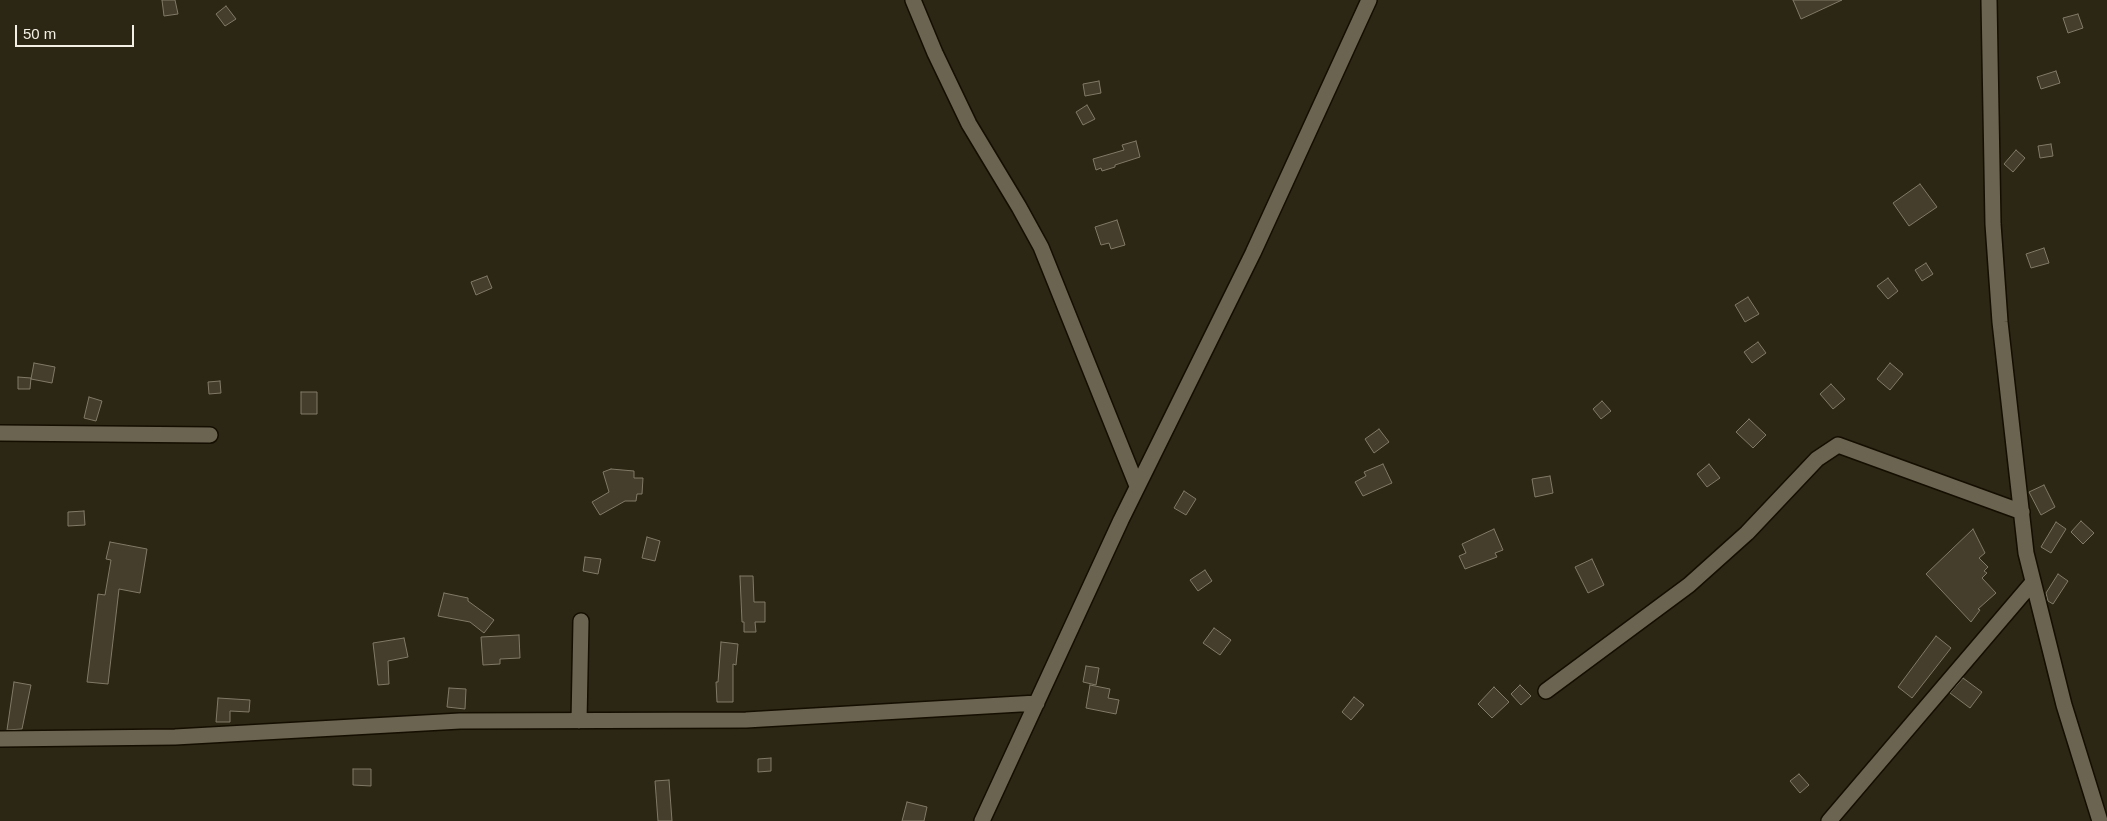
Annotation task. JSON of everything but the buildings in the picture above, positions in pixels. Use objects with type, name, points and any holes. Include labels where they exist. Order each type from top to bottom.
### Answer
[{"type":"street","points":[[913,0],[969,124],[1019,206],[1041,247],[1137,486]]},
{"type":"street","points":[[982,821],[1137,486],[1253,254],[1369,0]]},
{"type":"street","points":[[1989,0],[1993,224],[2000,322],[2026,553],[2064,705],[2100,821]]},
{"type":"street","points":[[0,433],[210,435]]},
{"type":"street","points":[[1546,691],[1689,585],[1748,533],[1817,459],[1838,445],[2022,512]]},
{"type":"street","points":[[1829,821],[2033,582]]},
{"type":"street","points":[[579,721],[581,622]]},
{"type":"street","points":[[0,739],[175,737],[460,721],[746,720],[1036,703]]}]
